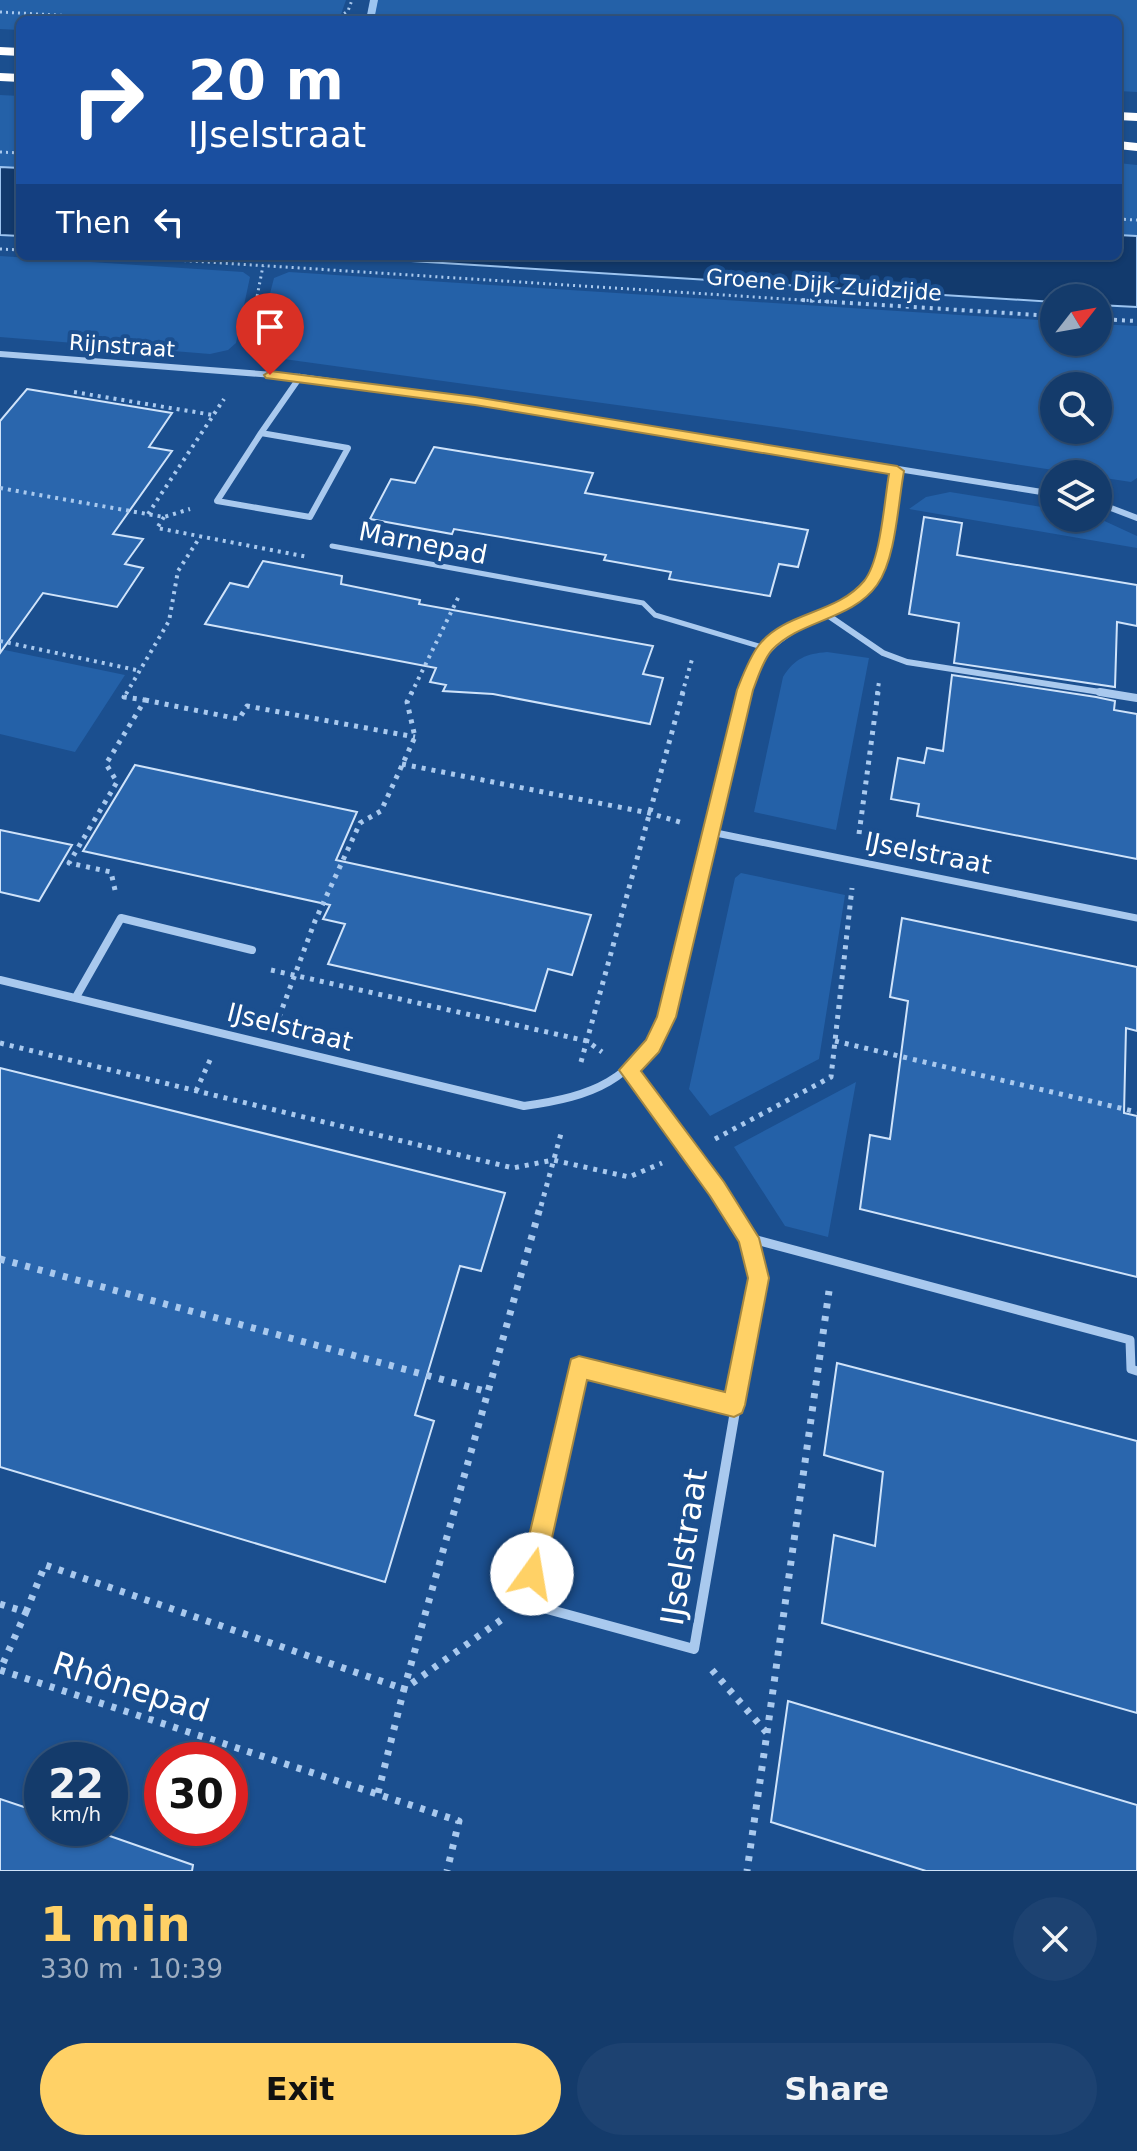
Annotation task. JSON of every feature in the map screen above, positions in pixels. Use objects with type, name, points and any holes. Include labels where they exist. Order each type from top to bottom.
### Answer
[{"type":"street","name":"Rijnstraat","points":[[0,354],[300,377],[491,403],[1040,492]]},
{"type":"street","points":[[261,433],[348,448],[310,517],[217,501],[261,433],[300,377]]},
{"type":"street","points":[[765,648],[786,632],[855,599],[871,582],[881,562],[897,471]]},
{"type":"street","points":[[1112,508],[1137,518]]},
{"type":"street","name":"Marnepad","points":[[332,546],[643,603],[655,615],[765,648]]},
{"type":"street","points":[[826,614],[883,653],[907,662],[1137,698]]},
{"type":"street","name":"IJselstraat","points":[[0,980],[524,1106],[570,1101],[599,1091],[629,1070],[653,1046],[667,1017],[745,690],[765,648]]},
{"type":"street","name":"IJselstraat","points":[[711,832],[1137,918]]},
{"type":"street","points":[[76,997],[121,918],[252,950]]},
{"type":"street","name":"IJselstraat","points":[[525,1603],[694,1649],[758,1278],[749,1238],[629,1070]]},
{"type":"street","points":[[749,1238],[1130,1340],[1131,1369],[1137,1371]]},
{"type":"street","points":[[525,1603],[579,1367],[734,1405]]},
{"type":"path","points":[[340,16],[348,11],[352,0]]},
{"type":"path","points":[[0,12],[76,16]]},
{"type":"path","name":"Groene Dijk Zuidzijde","points":[[172,260],[1040,315]]},
{"type":"path","points":[[148,514],[241,373],[263,266]]},
{"type":"path","points":[[1112,320],[1137,321]]},
{"type":"path","points":[[65,391],[213,415]]},
{"type":"path","name":"Marnepad","points":[[0,488],[164,517],[157,528],[323,560],[332,546]]},
{"type":"path","points":[[200,537],[178,571],[169,621],[124,697],[239,719],[247,706],[415,737]]},
{"type":"path","points":[[270,1045],[293,974],[360,823],[381,811],[415,737],[407,702],[470,572]]},
{"type":"path","points":[[378,1793],[404,1689],[700,629]]},
{"type":"path","points":[[0,641],[141,671]]},
{"type":"path","points":[[0,1043],[513,1168],[553,1160],[629,1177],[690,1152],[831,1077],[855,861],[883,653]]},
{"type":"path","points":[[121,918],[111,872],[69,863],[117,782],[106,764],[145,700]]},
{"type":"path","points":[[402,764],[649,813],[711,832]]},
{"type":"path","points":[[252,950],[258,967],[587,1041],[629,1070]]},
{"type":"path","points":[[835,1041],[1137,1112]]},
{"type":"path","points":[[0,1259],[488,1392]]},
{"type":"path","points":[[747,1871],[833,1259]]},
{"type":"path","name":"Rhônepad","points":[[404,1689],[45,1565],[0,1670],[459,1821],[447,1871]]},
{"type":"path","points":[[404,1689],[525,1603]]},
{"type":"path","points":[[0,1604],[26,1612]]},
{"type":"path","points":[[694,1649],[767,1733]]},
{"type":"shaded area","points":[[0,0],[346,0],[340,16],[16,16],[16,30],[0,29]]},
{"type":"shaded area","points":[[375,0],[1137,0],[1137,92],[1122,91],[1122,16],[372,16]]},
{"type":"shaded area","points":[[0,95],[16,96],[16,168],[0,167]]},
{"type":"shaded area","points":[[1122,163],[1137,165],[1137,236],[1122,235]]},
{"type":"shaded area","points":[[0,167],[16,168],[16,236],[0,235]]},
{"type":"shaded area","points":[[1122,235],[1137,236],[1137,307],[1112,306],[1112,284],[1040,284],[1040,301],[395,260],[1122,260]]},
{"type":"shaded area","points":[[0,256],[16,257],[16,260],[243,272],[250,277],[236,343],[228,350],[210,354],[0,337]]},
{"type":"shaded area","points":[[289,272],[1040,320],[1040,356],[1112,356],[1112,325],[1137,326],[1137,478],[1131,482],[1112,479],[1112,460],[1040,460],[1040,468],[783,428],[262,356],[256,348],[274,278]]},
{"type":"shaded area","points":[[950,492],[1040,507],[1040,531],[909,509],[926,497]]},
{"type":"shaded area","points":[[1112,524],[1137,536],[1137,548],[1043,532],[1112,532]]},
{"type":"shaded area","points":[[0,649],[125,675],[75,752],[0,734]]},
{"type":"shaded area","points":[[827,652],[869,658],[836,830],[754,812],[783,677],[802,658]]},
{"type":"shaded area","points":[[741,873],[845,895],[819,1059],[710,1116],[689,1089],[735,878]]},
{"type":"shaded area","points":[[856,1082],[828,1237],[785,1226],[734,1147]]},
{"type":"building","points":[[27,389],[172,413],[149,447],[172,451],[113,534],[143,539],[125,564],[143,568],[117,607],[43,593],[0,653],[0,421]]},
{"type":"building","points":[[434,447],[593,473],[585,493],[808,530],[798,567],[779,564],[770,596],[669,579],[671,572],[604,560],[606,555],[454,529],[452,534],[370,519],[391,479],[415,483]]},
{"type":"building","points":[[924,517],[962,523],[957,555],[1137,585],[1137,626],[1117,622],[1115,687],[954,663],[959,623],[909,614]]},
{"type":"building","points":[[263,561],[342,576],[341,584],[420,600],[419,604],[653,646],[643,674],[663,678],[650,724],[493,694],[443,691],[446,685],[430,682],[436,668],[205,624],[230,583],[248,587]]},
{"type":"building","points":[[952,675],[1115,701],[1114,710],[1137,714],[1137,859],[917,816],[919,804],[891,799],[898,758],[924,763],[927,748],[943,751]]},
{"type":"building","points":[[135,765],[357,812],[336,860],[591,915],[572,975],[548,969],[535,1011],[328,964],[345,924],[323,919],[330,905],[83,851]]},
{"type":"building","points":[[0,830],[72,845],[39,901],[0,892]]},
{"type":"building","points":[[902,918],[1137,967],[1137,1031],[1126,1028],[1124,1113],[1137,1116],[1137,1277],[860,1209],[870,1135],[890,1139],[908,1001],[890,997]]},
{"type":"building","points":[[0,1068],[505,1193],[481,1271],[460,1266],[415,1415],[434,1421],[385,1582],[0,1467]]},
{"type":"building","points":[[837,1363],[1137,1441],[1137,1713],[822,1623],[834,1535],[875,1546],[883,1472],[824,1455]]},
{"type":"building","points":[[788,1701],[1137,1805],[1137,1871],[926,1871],[771,1822]]},
{"type":"building","points":[[0,1799],[24,1807],[24,1846],[128,1846],[128,1842],[193,1865],[192,1871],[0,1871]]},
{"type":"waterway","points":[[371,16],[374,0]]},
{"type":"route","points":[[270,375],[475,401],[897,471],[881,562],[871,582],[855,599],[786,632],[765,648],[753,670],[745,690],[667,1017],[653,1046],[629,1070],[717,1189],[749,1238],[758,1278],[734,1405],[579,1367],[532,1574]]}]
